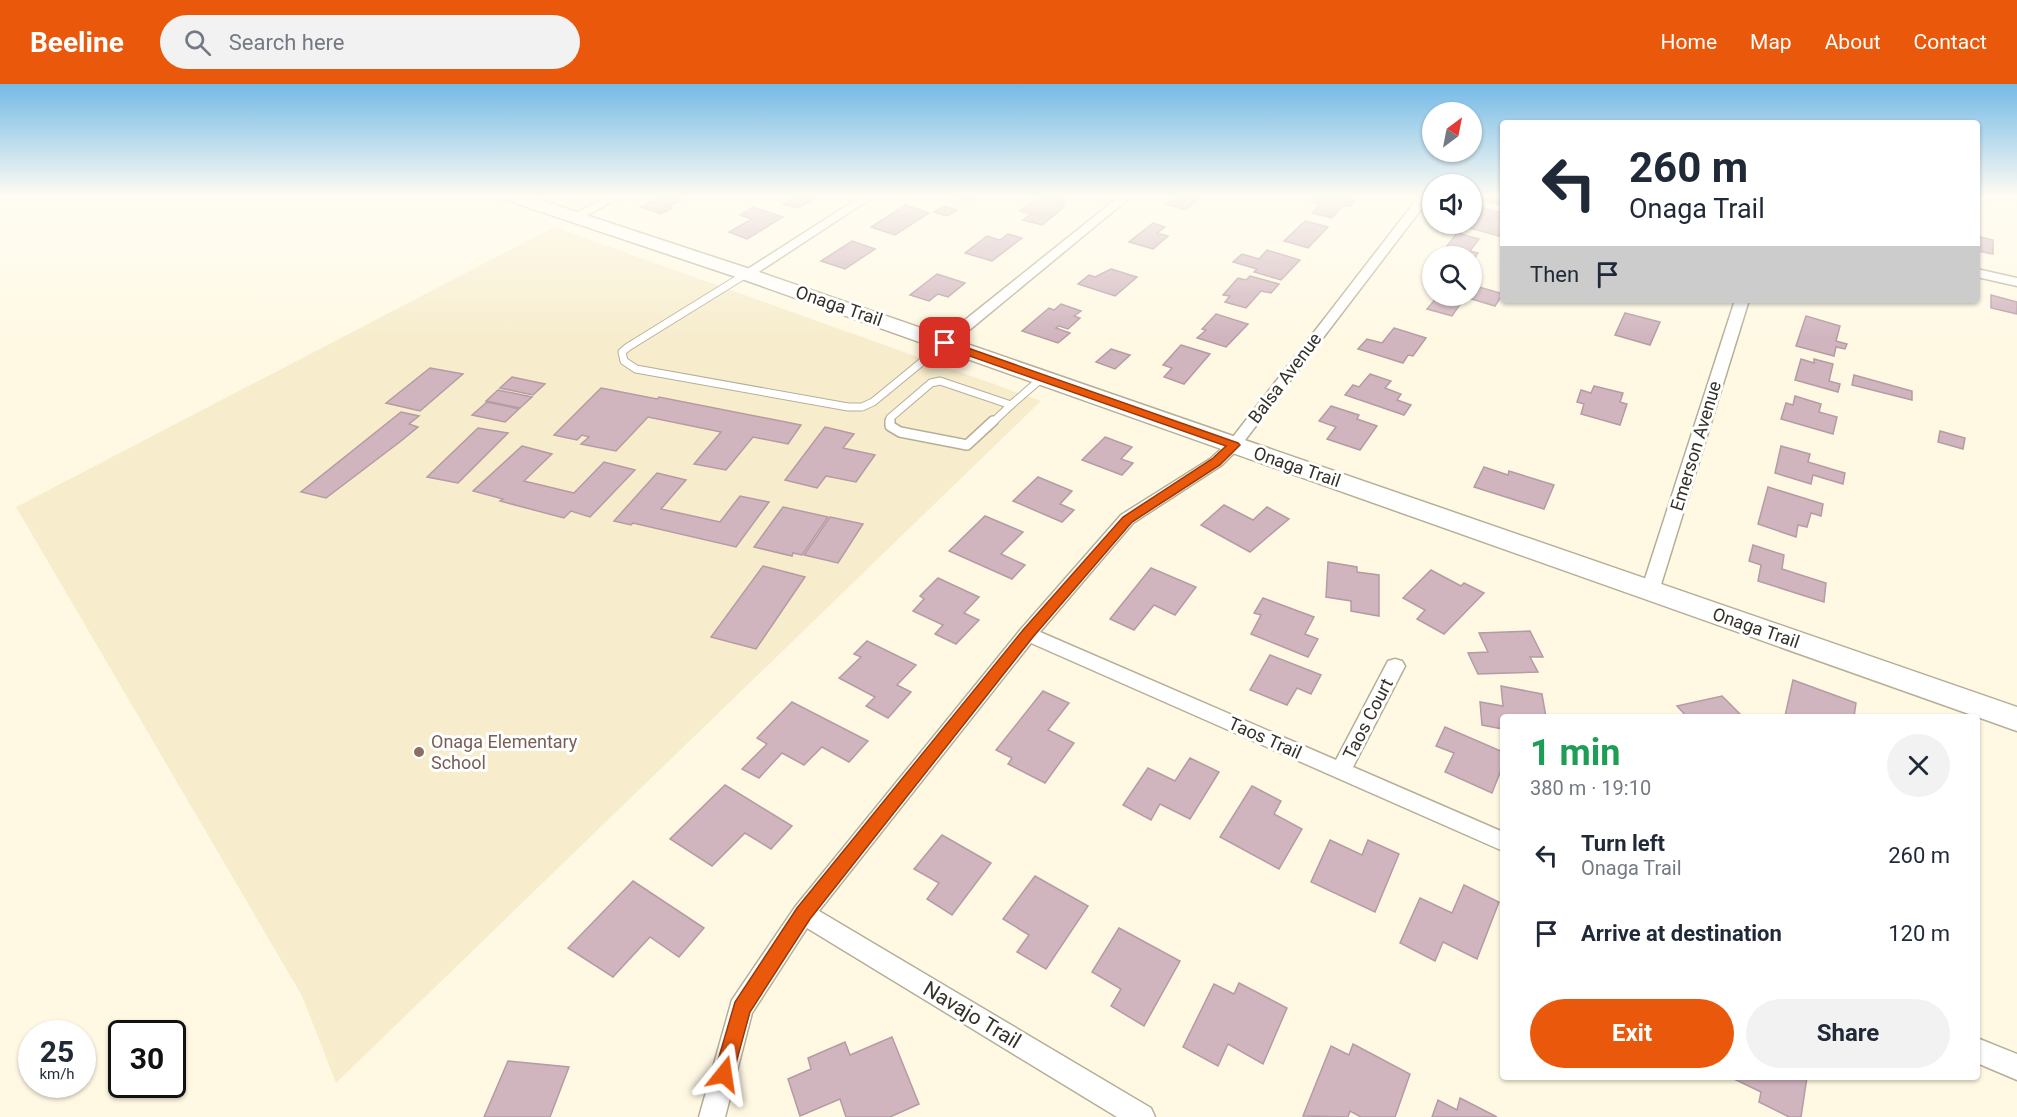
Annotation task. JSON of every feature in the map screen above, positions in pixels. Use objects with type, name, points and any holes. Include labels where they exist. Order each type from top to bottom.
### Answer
[{"type":"street","name":"Onaga Trail","points":[[654,243],[2017,719]]},
{"type":"street","points":[[746,274],[794,243]]},
{"type":"street","points":[[945,343],[1068,243]]},
{"type":"street","name":"Balsa Avenue","points":[[712,1117],[741,1008],[804,914],[1028,633],[1127,519],[1216,462],[1234,445],[1389,243]]},
{"type":"street","points":[[1980,274],[2017,282]]},
{"type":"street","name":"Emerson Avenue","points":[[1650,591],[1741,303]]},
{"type":"street","name":"Taos Trail","points":[[1028,633],[1500,841]]},
{"type":"street","name":"Taos Court","points":[[1341,771],[1395,666]]},
{"type":"street","name":"Navajo Trail","points":[[804,914],[1142,1117]]},
{"type":"street","points":[[1980,1051],[2017,1067]]},
{"type":"lane","points":[[746,274],[628,347],[622,352],[626,364],[636,369],[848,407],[862,407],[884,394],[945,343]]},
{"type":"lane","points":[[1011,405],[940,381],[928,385],[890,418],[889,422],[890,426],[900,432],[967,445],[1042,378]]},
{"type":"shaded area","name":"Onaga Elementary School","points":[[523,243],[599,243],[1041,401],[336,1083],[302,996],[16,507]]},
{"type":"building","points":[[849,243],[858,243],[875,249],[845,269],[821,261]]},
{"type":"building","points":[[978,243],[1015,243],[992,261],[965,253]]},
{"type":"building","points":[[1133,243],[1160,243],[1153,249]]},
{"type":"building","points":[[1292,243],[1313,243],[1308,248]]},
{"type":"building","points":[[1449,243],[1476,243],[1474,246],[1447,246]]},
{"type":"building","points":[[1980,243],[1993,243],[1993,254],[1980,252]]},
{"type":"building","points":[[1267,250],[1300,260],[1281,280],[1254,272],[1257,269],[1233,262],[1242,254],[1259,259]]},
{"type":"building","points":[[1111,269],[1137,277],[1115,296],[1078,284],[1089,275],[1095,277]]},
{"type":"building","points":[[937,274],[965,283],[948,297],[938,294],[929,301],[910,295]]},
{"type":"building","points":[[1250,276],[1279,284],[1271,293],[1261,291],[1246,308],[1225,302],[1230,296],[1223,295],[1238,278],[1246,280]]},
{"type":"building","points":[[1482,288],[1500,293],[1500,298],[1495,306],[1482,302]]},
{"type":"building","points":[[1991,295],[2017,302],[2017,314],[1991,308]]},
{"type":"building","points":[[1061,304],[1081,311],[1074,316],[1080,318],[1068,329],[1059,326],[1056,328],[1070,333],[1058,343],[1022,331],[1049,308],[1054,310]]},
{"type":"building","points":[[1430,306],[1459,306],[1452,316],[1427,309]]},
{"type":"building","points":[[1625,313],[1660,322],[1650,345],[1615,335]]},
{"type":"building","points":[[1216,314],[1248,324],[1226,347],[1197,338],[1206,330],[1202,329]]},
{"type":"building","points":[[1806,316],[1840,326],[1836,341],[1847,344],[1845,349],[1836,347],[1834,356],[1796,346]]},
{"type":"building","points":[[1394,328],[1426,338],[1413,356],[1408,355],[1403,363],[1358,349],[1367,339],[1382,343]]},
{"type":"building","points":[[1181,345],[1210,354],[1184,384],[1164,377],[1172,368],[1163,365]]},
{"type":"building","points":[[1111,349],[1130,355],[1115,369],[1096,362]]},
{"type":"building","points":[[1801,359],[1814,363],[1814,359],[1833,364],[1829,381],[1840,384],[1838,392],[1795,380]]},
{"type":"building","points":[[430,368],[463,374],[420,411],[386,403]]},
{"type":"building","points":[[1370,374],[1391,381],[1385,388],[1401,394],[1397,400],[1411,405],[1404,415],[1345,395],[1353,385],[1359,387]]},
{"type":"building","points":[[1854,375],[1912,391],[1912,400],[1852,385]]},
{"type":"building","points":[[512,377],[545,384],[533,395],[500,388]]},
{"type":"building","points":[[1594,386],[1623,393],[1620,402],[1627,404],[1620,425],[1581,414],[1584,404],[1577,402],[1581,390],[1591,393]]},
{"type":"building","points":[[601,388],[801,425],[788,444],[753,437],[726,470],[694,464],[721,432],[648,417],[616,451],[581,444],[589,437],[582,435],[577,440],[554,435]]},
{"type":"building","points":[[498,390],[532,397],[520,408],[486,401]]},
{"type":"building","points":[[1795,396],[1821,404],[1819,412],[1837,417],[1833,434],[1781,419],[1786,403],[1793,405]]},
{"type":"building","points":[[487,402],[519,409],[505,422],[472,415]]},
{"type":"building","points":[[1331,406],[1359,415],[1357,419],[1377,426],[1360,450],[1327,439],[1336,427],[1319,421]]},
{"type":"building","points":[[401,412],[419,416],[409,424],[418,427],[326,498],[301,492]]},
{"type":"building","points":[[825,427],[854,434],[843,448],[875,455],[856,482],[826,476],[817,488],[785,480]]},
{"type":"building","points":[[478,428],[508,433],[458,483],[427,477]]},
{"type":"building","points":[[1940,431],[1965,438],[1963,449],[1938,442]]},
{"type":"building","points":[[1105,437],[1132,447],[1121,459],[1133,463],[1122,475],[1082,460]]},
{"type":"building","points":[[522,446],[552,454],[524,481],[574,493],[604,462],[635,470],[590,517],[571,511],[564,518],[500,501],[503,499],[473,491]]},
{"type":"building","points":[[1781,446],[1810,454],[1808,462],[1845,473],[1843,484],[1813,475],[1811,484],[1775,473]]},
{"type":"building","points":[[1484,467],[1508,475],[1509,471],[1554,485],[1544,509],[1474,487]]},
{"type":"building","points":[[657,473],[686,480],[661,509],[720,522],[740,496],[769,502],[736,547],[633,523],[631,525],[614,521]]},
{"type":"building","points":[[1038,477],[1072,491],[1060,504],[1074,510],[1062,522],[1013,501]]},
{"type":"building","points":[[1768,487],[1823,504],[1821,516],[1811,513],[1807,527],[1798,525],[1796,537],[1758,524]]},
{"type":"building","points":[[1224,505],[1253,520],[1267,507],[1289,519],[1250,552],[1201,525]]},
{"type":"building","points":[[783,507],[828,517],[802,555],[793,553],[792,556],[754,547]]},
{"type":"building","points":[[985,516],[1023,532],[1001,554],[1025,565],[1012,579],[949,551]]},
{"type":"building","points":[[830,517],[863,524],[838,563],[804,555]]},
{"type":"building","points":[[1753,545],[1784,555],[1782,569],[1826,583],[1824,602],[1758,581],[1761,565],[1749,561]]},
{"type":"building","points":[[1328,562],[1357,567],[1357,572],[1379,575],[1379,616],[1351,611],[1351,601],[1326,597]]},
{"type":"building","points":[[763,566],[805,577],[756,649],[711,637]]},
{"type":"building","points":[[1151,568],[1196,587],[1175,615],[1154,605],[1134,630],[1110,619]]},
{"type":"building","points":[[1431,570],[1461,586],[1464,583],[1484,593],[1444,634],[1417,619],[1425,610],[1403,598]]},
{"type":"building","points":[[938,578],[979,597],[964,613],[979,620],[956,644],[935,634],[943,625],[913,611],[924,599],[920,596]]},
{"type":"building","points":[[1263,598],[1314,617],[1305,634],[1318,639],[1308,657],[1251,634],[1261,615],[1254,613]]},
{"type":"building","points":[[1530,631],[1543,657],[1530,657],[1538,672],[1478,674],[1468,653],[1488,652],[1479,633]]},
{"type":"building","points":[[867,641],[916,665],[897,685],[911,692],[888,718],[866,706],[875,697],[839,678],[861,657],[854,654]]},
{"type":"building","points":[[1270,655],[1321,675],[1311,694],[1297,688],[1287,705],[1250,690]]},
{"type":"building","points":[[1793,680],[1856,703],[1854,714],[1785,714]]},
{"type":"building","points":[[1501,686],[1542,694],[1545,714],[1500,714],[1500,728],[1482,725],[1480,702],[1503,706]]},
{"type":"building","points":[[1043,691],[1069,703],[1048,730],[1074,743],[1045,783],[1008,764],[1012,758],[996,750]]},
{"type":"building","points":[[1722,696],[1740,714],[1684,714],[1677,706]]},
{"type":"building","points":[[792,702],[868,741],[849,762],[822,747],[804,765],[782,753],[759,778],[742,769],[767,744],[757,738]]},
{"type":"building","points":[[1445,727],[1500,751],[1500,773],[1492,793],[1445,772],[1454,753],[1436,746]]},
{"type":"building","points":[[1190,758],[1219,772],[1190,819],[1160,804],[1151,820],[1123,805],[1148,768],[1175,781]]},
{"type":"building","points":[[725,785],[792,826],[771,849],[745,833],[712,866],[670,839]]},
{"type":"building","points":[[1252,786],[1281,801],[1274,814],[1302,829],[1279,869],[1220,837]]},
{"type":"building","points":[[942,835],[991,863],[952,915],[927,899],[939,883],[914,869]]},
{"type":"building","points":[[1330,840],[1362,855],[1368,840],[1399,854],[1375,912],[1311,882]]},
{"type":"building","points":[[1035,876],[1088,906],[1046,969],[1017,952],[1029,935],[1003,919]]},
{"type":"building","points":[[633,881],[704,928],[679,957],[650,937],[613,977],[568,948]]},
{"type":"building","points":[[1464,885],[1499,902],[1477,959],[1443,942],[1435,961],[1400,943],[1420,898],[1452,913]]},
{"type":"building","points":[[1119,928],[1180,961],[1144,1026],[1111,1006],[1121,989],[1092,972]]},
{"type":"building","points":[[1239,983],[1287,1008],[1263,1064],[1228,1044],[1218,1066],[1183,1047],[1214,984],[1234,994]]},
{"type":"building","points":[[892,1037],[919,1104],[890,1117],[846,1117],[840,1099],[800,1116],[788,1079],[811,1069],[808,1058],[845,1042],[850,1055]]},
{"type":"building","points":[[1353,1044],[1410,1074],[1395,1117],[1361,1117],[1350,1111],[1348,1117],[1303,1116],[1331,1046],[1349,1055]]},
{"type":"building","points":[[508,1061],[569,1067],[550,1117],[484,1117]]},
{"type":"building","points":[[1736,1080],[1807,1080],[1801,1117],[1789,1117],[1759,1102],[1761,1092]]},
{"type":"building","points":[[1460,1098],[1497,1117],[1432,1117],[1438,1100],[1457,1110]]},
{"type":"place","name":"Onaga Elementary School","points":[[419,752]]},
{"type":"route","points":[[724,1074],[741,1008],[804,914],[1028,633],[1127,519],[1216,462],[1234,445],[945,343]]}]
